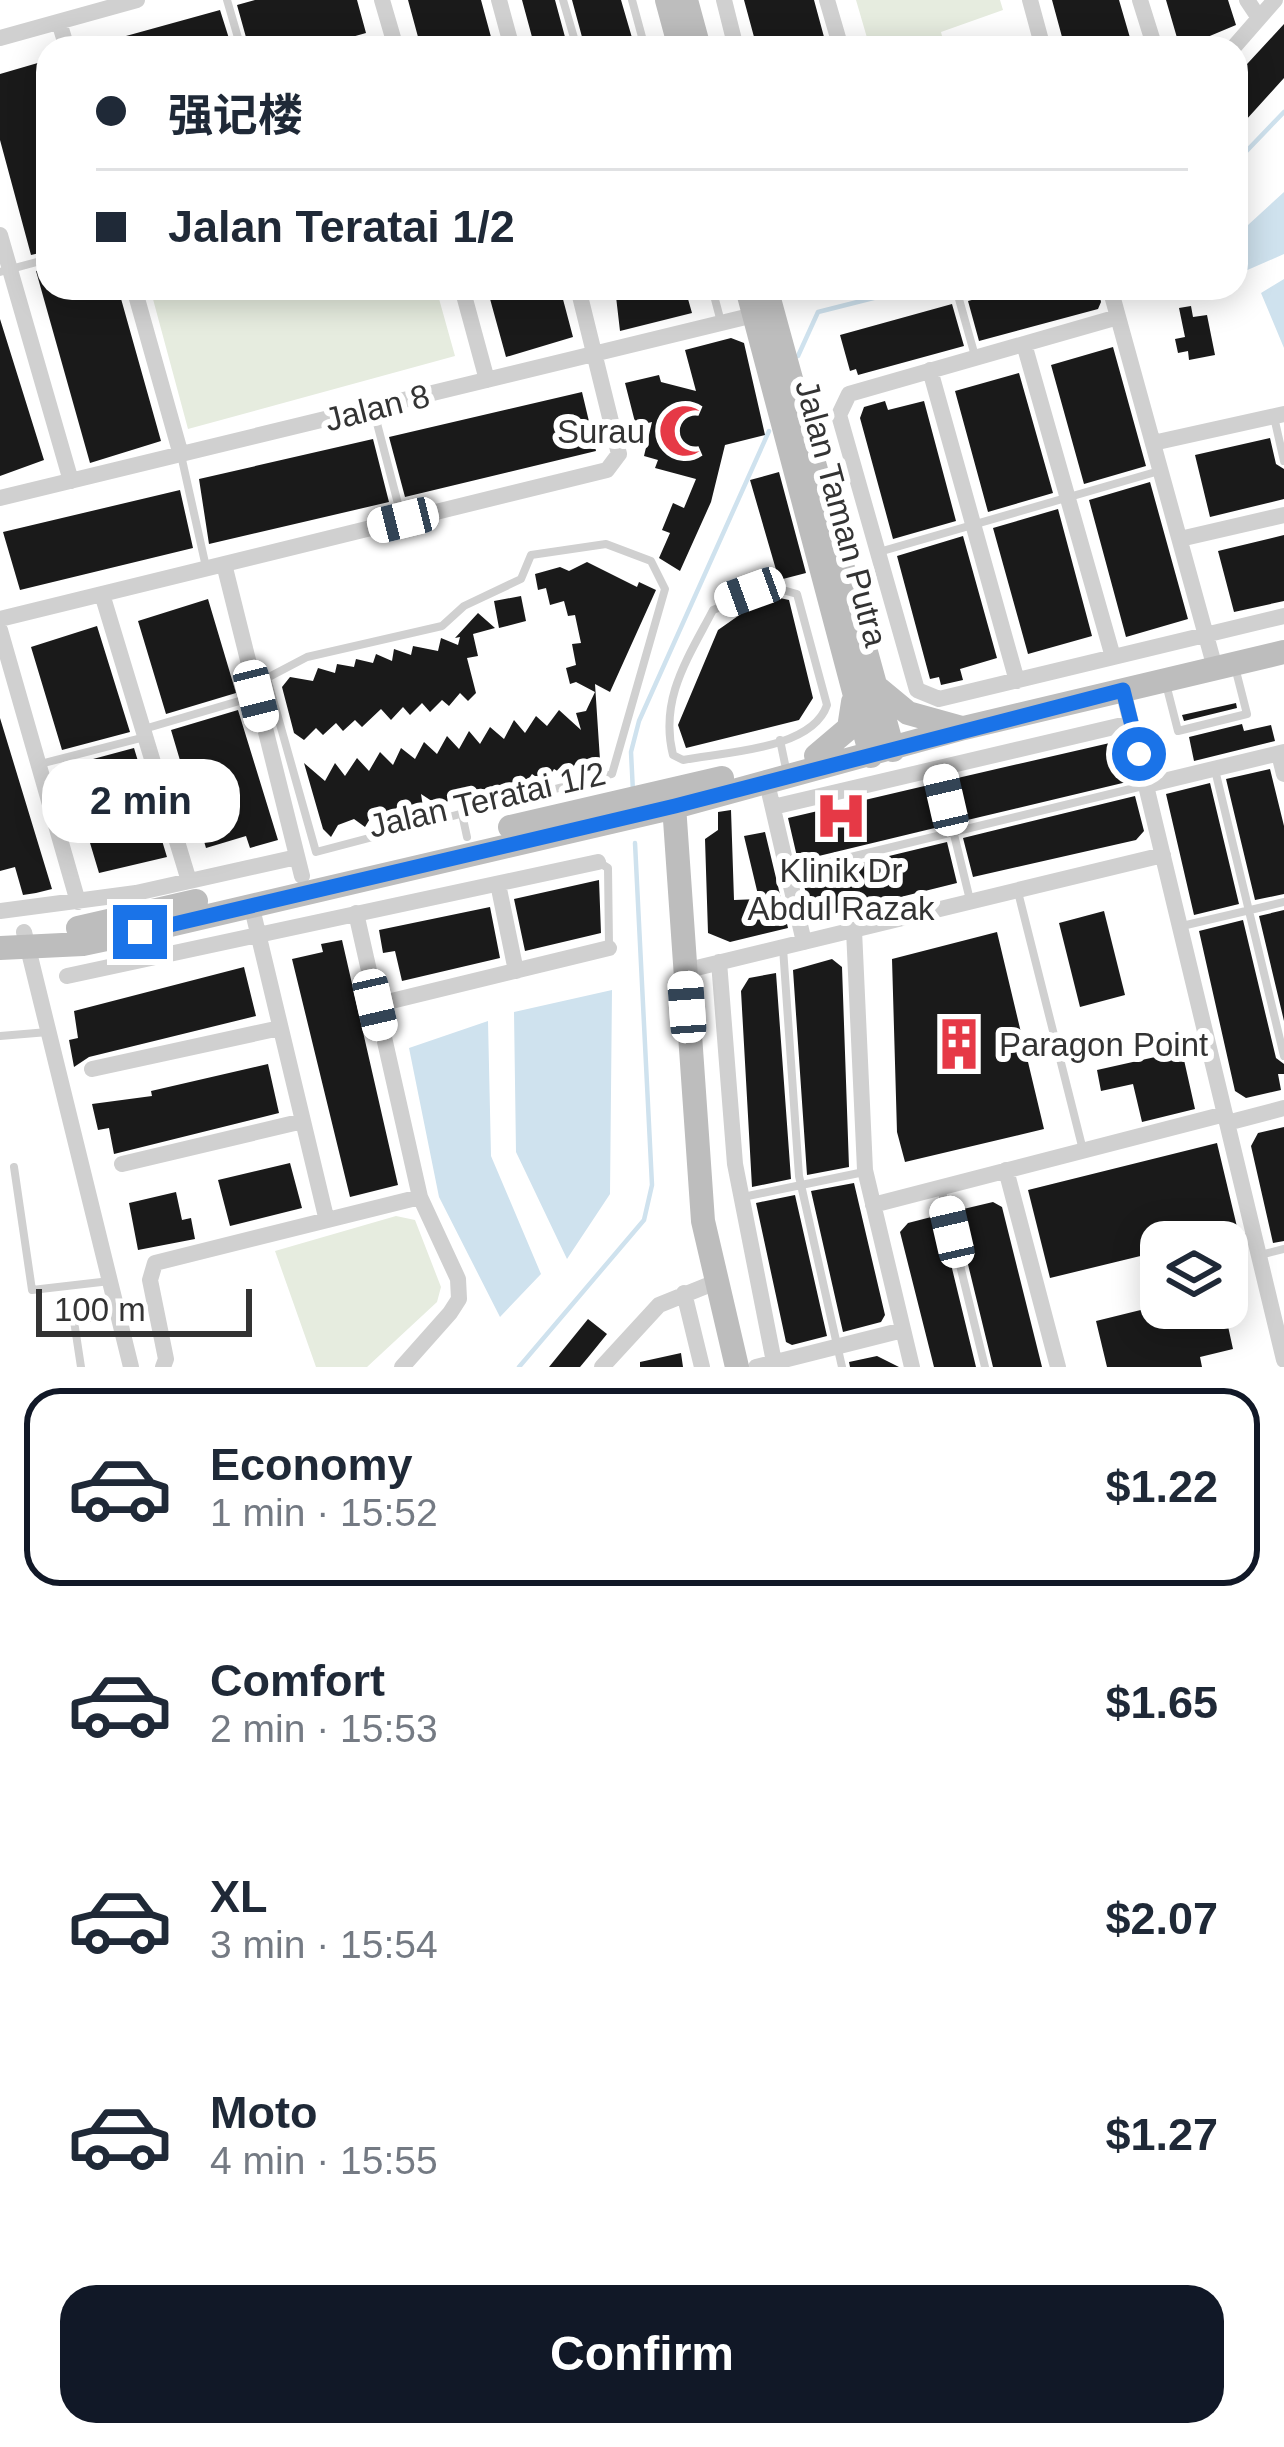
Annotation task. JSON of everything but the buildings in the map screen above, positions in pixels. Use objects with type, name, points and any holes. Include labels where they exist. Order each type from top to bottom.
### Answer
[{"type":"main road","points":[[667,0],[677,36]]},
{"type":"main road","points":[[686,0],[696,36]]},
{"type":"main road","name":"Jalan Taman Putra","points":[[750,300],[867,689]]},
{"type":"main road","name":"Jalan Taman Putra","points":[[769,300],[880,746]]},
{"type":"main road","name":"Jalan Teratai 1/2","points":[[17,937],[83,944],[880,746],[1284,652]]},
{"type":"main road","points":[[816,756],[849,728],[867,689],[908,713],[964,728]]},
{"type":"main road","name":"Jalan Teratai 1/2","points":[[776,774],[816,756],[880,746]]},
{"type":"main road","points":[[674,798],[700,1187],[737,1367]]},
{"type":"main road","name":"Jalan Teratai 1/2","points":[[17,937],[83,928],[465,826],[674,798]]},
{"type":"main road","points":[[0,948],[17,937]]},
{"type":"street","points":[[0,38],[137,0]]},
{"type":"street","points":[[382,0],[387,36]]},
{"type":"street","points":[[499,0],[509,36]]},
{"type":"street","points":[[724,0],[733,36]]},
{"type":"street","points":[[827,0],[838,36]]},
{"type":"street","points":[[1030,0],[1040,36]]},
{"type":"street","points":[[1140,0],[1151,36]]},
{"type":"street","points":[[1247,0],[1259,18]]},
{"type":"street","points":[[1243,36],[1275,0]]},
{"type":"street","points":[[59,22],[63,36]]},
{"type":"street","points":[[0,236],[5,271],[71,481]]},
{"type":"street","points":[[137,300],[181,454]]},
{"type":"street","points":[[465,300],[487,380]]},
{"type":"street","points":[[0,619],[607,470],[619,454],[581,300]]},
{"type":"street","points":[[1113,300],[1206,635],[1225,666]]},
{"type":"street","name":"Jalan 8","points":[[0,499],[754,315]]},
{"type":"street","points":[[1118,317],[849,394],[839,415],[917,689],[939,699],[1284,616]]},
{"type":"street","points":[[1024,344],[1113,657]]},
{"type":"street","points":[[930,370],[1017,680]]},
{"type":"street","points":[[1153,443],[1279,416]]},
{"type":"street","points":[[1180,539],[1284,514]]},
{"type":"street","points":[[0,911],[300,867],[259,687],[216,566]]},
{"type":"street","points":[[102,594],[189,881]]},
{"type":"street","points":[[0,632],[78,902]]},
{"type":"street","points":[[1123,690],[1284,1360]]},
{"type":"street","points":[[804,942],[788,873],[776,774],[938,768],[1131,723]]},
{"type":"street","points":[[1147,785],[1282,753],[1284,774]]},
{"type":"street","points":[[684,970],[1163,855]]},
{"type":"street","points":[[67,976],[256,931],[598,862]]},
{"type":"street","points":[[498,884],[516,971]]},
{"type":"street","points":[[251,904],[326,1217]]},
{"type":"street","points":[[356,914],[420,1197],[458,1279],[459,1299],[402,1367]]},
{"type":"street","points":[[854,929],[866,1172],[912,1367]]},
{"type":"street","points":[[17,937],[50,1032],[131,1367]]},
{"type":"street","points":[[375,1005],[609,948]]},
{"type":"street","points":[[719,962],[740,1198],[768,1366],[903,1330]]},
{"type":"street","points":[[92,1069],[280,1028]]},
{"type":"street","points":[[873,1204],[1083,1150],[1284,1108]]},
{"type":"street","points":[[122,1164],[302,1121]]},
{"type":"street","points":[[1006,1170],[1058,1367]]},
{"type":"street","points":[[163,1367],[150,1280],[154,1263],[420,1197]]},
{"type":"street","points":[[602,1367],[647,1315],[684,1293],[716,1282]]},
{"type":"street","points":[[684,1293],[702,1367]]},
{"type":"lane","points":[[227,0],[238,36]]},
{"type":"lane","points":[[563,0],[574,36]]},
{"type":"lane","points":[[632,0],[642,36]]},
{"type":"lane","points":[[5,271],[36,262]]},
{"type":"lane","points":[[715,300],[722,323]]},
{"type":"lane","points":[[959,300],[975,358]]},
{"type":"lane","points":[[373,408],[403,520]]},
{"type":"lane","points":[[1279,416],[1284,461]]},
{"type":"lane","points":[[181,454],[216,566]]},
{"type":"lane","points":[[878,552],[1160,471]]},
{"type":"lane","points":[[38,765],[144,733],[259,687],[307,657],[442,626],[464,606],[521,578],[532,555],[606,544],[651,561],[664,589],[612,774],[465,826],[316,852],[259,687]]},
{"type":"lane","points":[[772,587],[797,594],[827,705],[776,774],[683,760],[673,755],[666,730],[672,688],[712,610],[772,587]]},
{"type":"lane","points":[[1165,680],[1178,731],[1247,714],[1225,666]]},
{"type":"lane","points":[[938,768],[970,902]]},
{"type":"lane","points":[[1215,769],[1284,1055]]},
{"type":"lane","points":[[788,873],[1147,785]]},
{"type":"lane","points":[[598,862],[608,868],[609,948]]},
{"type":"lane","points":[[1017,890],[1083,1150]]},
{"type":"lane","points":[[1180,927],[1284,902]]},
{"type":"lane","points":[[783,947],[801,1185],[842,1367]]},
{"type":"lane","points":[[0,1036],[50,1032]]},
{"type":"lane","points":[[14,1167],[32,1290],[112,1281]]},
{"type":"lane","points":[[740,1198],[866,1172]]},
{"type":"lane","points":[[941,1187],[985,1367]]},
{"type":"lane","points":[[1248,1237],[1254,1235]]},
{"type":"lane","points":[[1259,1256],[1284,1249]]},
{"type":"lane","points":[[82,1367],[74,1321],[119,1312]]},
{"type":"shaded area","points":[[856,0],[1000,0],[1003,10],[941,32],[942,36],[866,36]]},
{"type":"shaded area","points":[[153,300],[439,300],[455,356],[188,429]]},
{"type":"shaded area","points":[[396,1216],[415,1220],[441,1287],[437,1302],[367,1367],[316,1367],[275,1251]]},
{"type":"water","points":[[1284,192],[1284,254],[1248,270],[1248,225]]},
{"type":"water","points":[[1284,279],[1284,348],[1261,293]]},
{"type":"water","points":[[612,990],[610,1194],[567,1259],[516,1152],[514,1012]]},
{"type":"water","points":[[488,1021],[491,1156],[541,1274],[500,1317],[439,1197],[409,1048]]},
{"type":"waterway","points":[[1248,150],[1284,112]]},
{"type":"waterway","points":[[798,356],[818,312],[866,300]]},
{"type":"waterway","points":[[633,792],[631,752],[639,721],[769,431]]},
{"type":"waterway","points":[[519,1367],[644,1220],[652,1185],[635,843]]},
{"type":"place","name":"Surau","points":[[685,431]]},
{"type":"place","name":"Klinik Dr Abdul Razak","points":[[841,816]]},
{"type":"place","name":"Paragon Point","points":[[959,1044]]},
{"type":"route","points":[[140,932],[675,806],[1123,690],[1139,754]]}]
